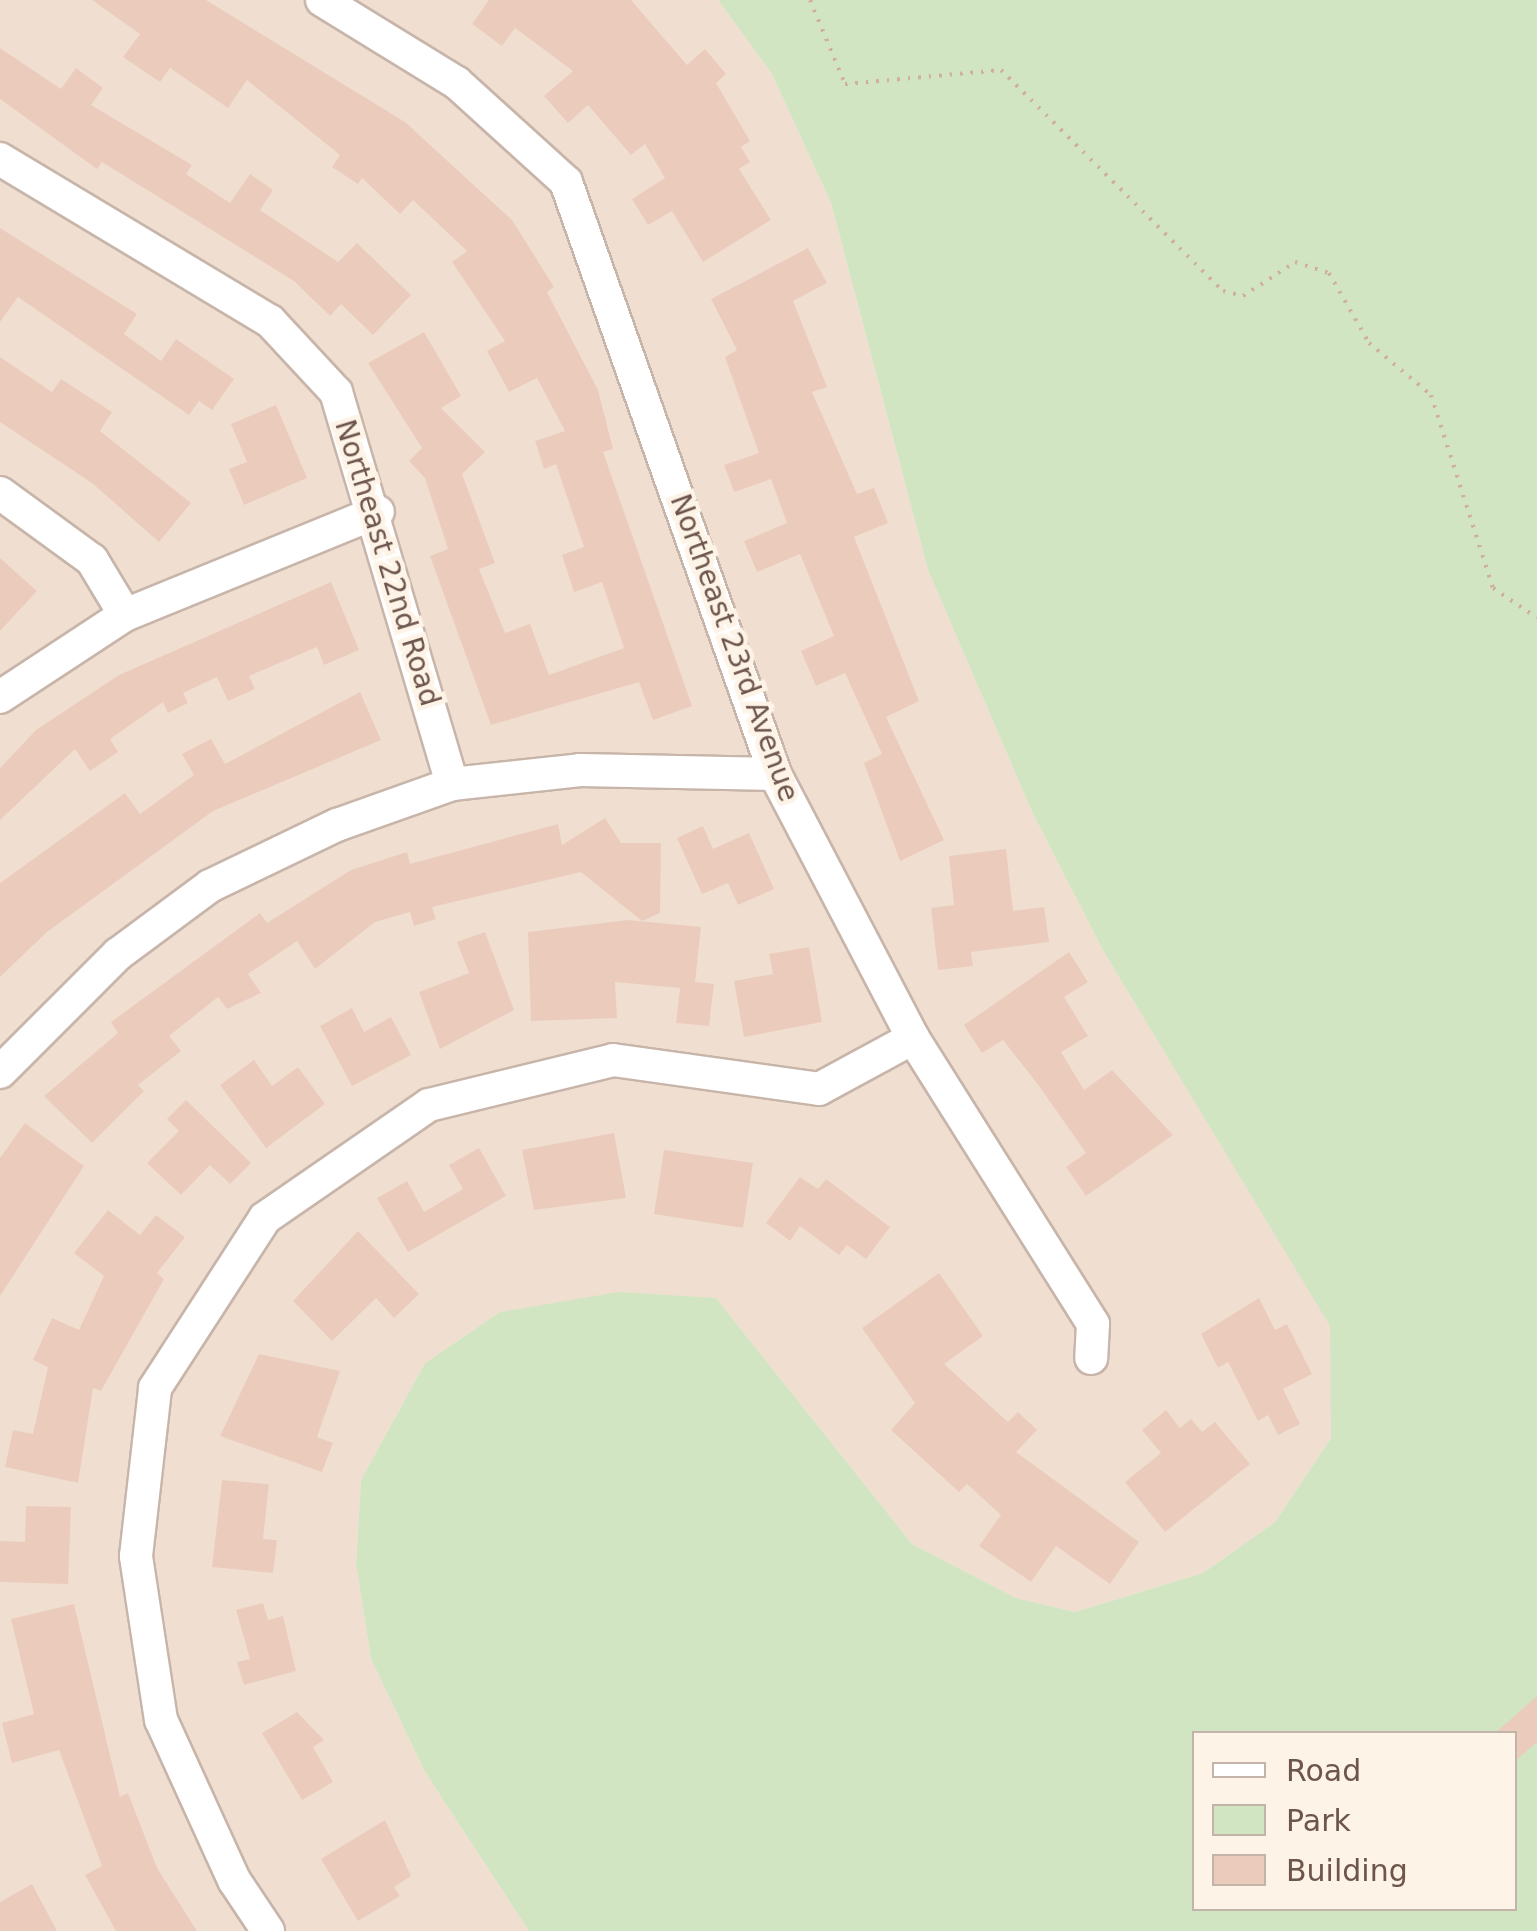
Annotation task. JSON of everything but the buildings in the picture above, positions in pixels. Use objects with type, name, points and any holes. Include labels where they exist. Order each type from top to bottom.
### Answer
[{"type":"street","name":"Northeast 23rd Avenue","points":[[322,0],[457,83],[566,182],[774,774],[912,1038],[1093,1324],[1091,1358]]},
{"type":"street","name":"Northeast 22nd Road","points":[[0,159],[270,320],[336,392],[378,512],[452,784]]},
{"type":"street","points":[[0,493],[92,560],[125,615]]},
{"type":"street","points":[[0,697],[125,615],[378,512]]},
{"type":"street","points":[[0,1072],[118,954],[210,886],[336,825],[452,784],[580,770],[774,774]]},
{"type":"street","points":[[268,1931],[234,1880],[161,1720],[136,1556],[154,1388],[265,1218],[428,1105],[613,1060],[819,1089],[912,1038]]},
{"type":"path","points":[[810,0],[845,84],[1002,70],[1222,290],[1243,296],[1295,262],[1329,273],[1369,343],[1431,395],[1493,588],[1537,618]]},
{"type":"shaded area","points":[[0,0],[718,0],[772,74],[831,203],[928,570],[1033,814],[1104,952],[1331,1326],[1331,1438],[1275,1522],[1203,1573],[1075,1612],[1016,1598],[912,1544],[716,1298],[500,1312],[425,1363],[361,1480],[356,1564],[371,1659],[425,1772],[529,1931],[0,1931]]},
{"type":"green space","points":[[718,0],[1537,0],[1537,1931],[529,1931],[425,1772],[371,1659],[356,1564],[361,1480],[425,1363],[500,1312],[618,1292],[716,1298],[912,1544],[1016,1598],[1075,1612],[1203,1573],[1275,1522],[1331,1438],[1330,1326],[1104,952],[1033,814],[928,570],[831,203],[772,74]]}]
